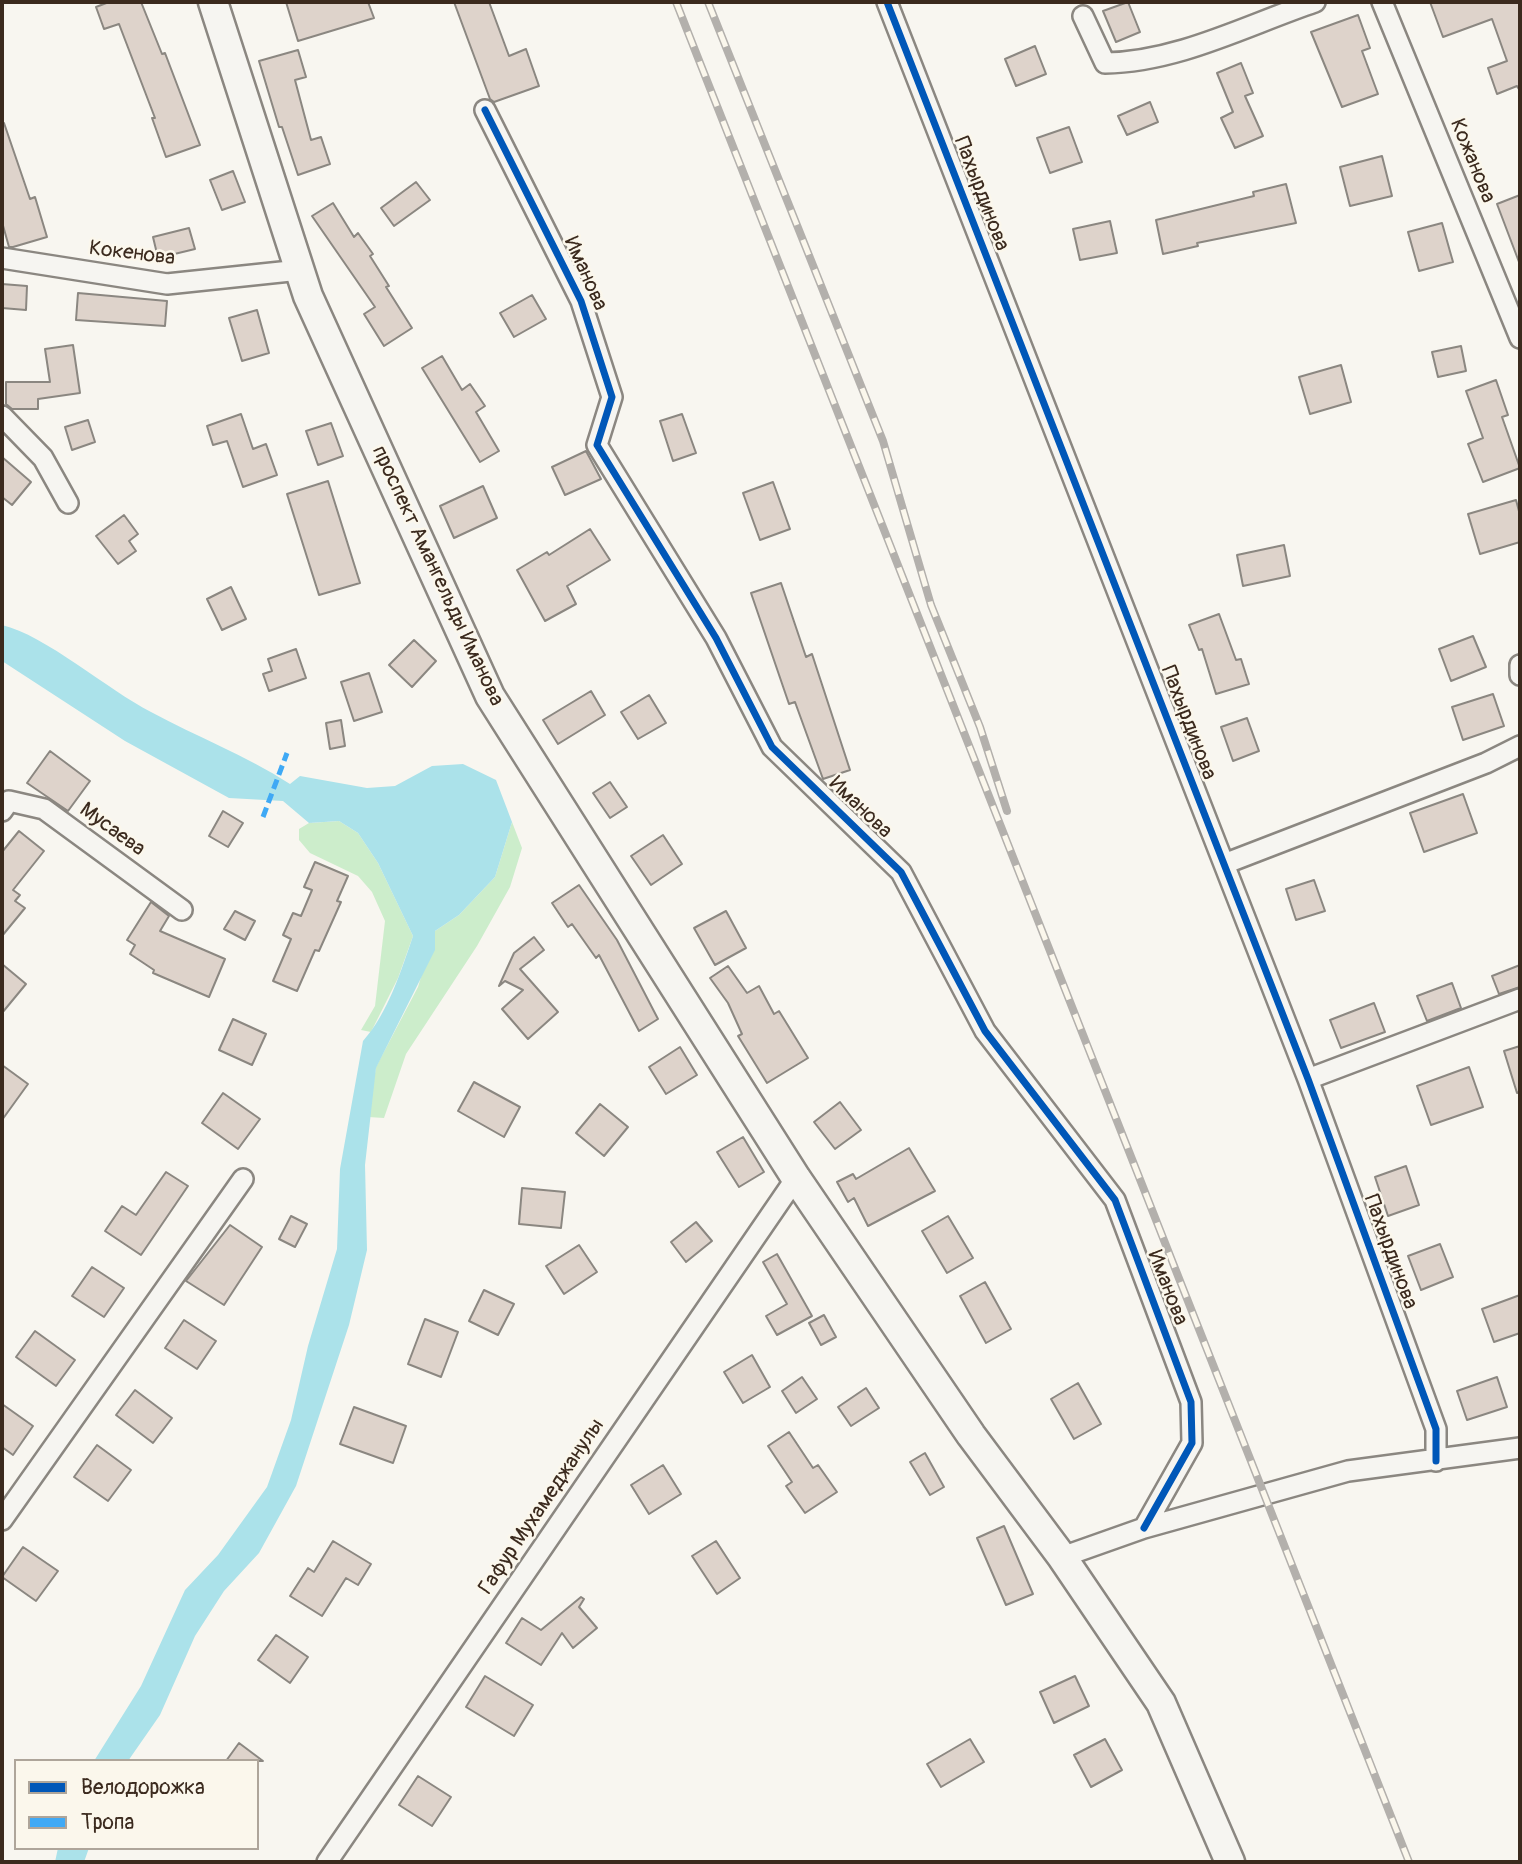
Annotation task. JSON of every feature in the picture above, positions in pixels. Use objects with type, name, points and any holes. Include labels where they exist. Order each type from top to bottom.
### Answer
[{"type":"main road","name":"проспект Амангельды Иманова","points":[[213,2],[308,296],[490,696],[796,1178]]},
{"type":"main road","points":[[796,1178],[971,1435],[1062,1557],[1161,1703],[1230,1862]]},
{"type":"street","name":"Пахырдинова","points":[[887,2],[1308,1079],[1436,1429],[1436,1461]]},
{"type":"street","points":[[1083,16],[1105,63],[1125,63],[1166,55],[1315,2]]},
{"type":"street","name":"Кожанова","points":[[1382,2],[1520,338]]},
{"type":"street","name":"Иманова","points":[[485,110],[581,301],[612,397],[597,445],[716,638],[772,747],[901,872],[985,1031],[1115,1200],[1191,1402],[1192,1443],[1144,1528]]},
{"type":"street","name":"Кокенова","points":[[2,258],[167,284],[300,270]]},
{"type":"street","points":[[2,416],[43,458],[68,503]]},
{"type":"street","points":[[1520,665],[1520,675]]},
{"type":"street","points":[[1224,864],[1486,763],[1520,746]]},
{"type":"street","name":"Мусаева","points":[[5,806],[44,808],[182,910]]},
{"type":"street","points":[[1308,1079],[1520,999]]},
{"type":"street","name":"Гафур Мухамеджанулы","points":[[327,1862],[796,1178]]},
{"type":"street","points":[[2,1520],[243,1179]]},
{"type":"street","points":[[1062,1557],[1144,1528],[1348,1471],[1520,1448]]},
{"type":"green space","points":[[339,821],[358,833],[378,863],[413,936],[398,978],[371,1032],[361,1030],[375,1006],[385,921],[372,892],[358,876],[310,853],[299,840],[299,829],[309,823]]},
{"type":"green space","points":[[512,822],[522,848],[510,887],[477,946],[406,1054],[384,1118],[368,1117],[376,1067],[418,987],[435,931],[459,915],[495,877]]},
{"type":"water","points":[[2,625],[57,651],[134,702],[290,784],[300,776],[367,788],[395,786],[432,766],[463,764],[496,780],[512,822],[495,877],[459,915],[435,931],[435,950],[376,1068],[365,1165],[367,1250],[349,1325],[296,1486],[259,1553],[224,1591],[195,1636],[160,1715],[129,1759],[95,1759],[141,1686],[185,1590],[218,1555],[267,1487],[291,1420],[308,1346],[337,1249],[340,1169],[363,1041],[387,1005],[413,936],[378,863],[358,833],[339,821],[309,823],[283,801],[229,798],[125,741],[2,661]]},
{"type":"water","points":[[58,1850],[88,1850],[84,1862],[55,1862]]},
{"type":"building","points":[[109,2],[141,2],[162,54],[165,53],[200,145],[166,157],[152,118],[155,118],[119,24],[104,29],[96,7]]},
{"type":"building","points":[[286,2],[368,2],[374,18],[298,41]]},
{"type":"building","points":[[454,2],[489,2],[509,56],[526,49],[539,86],[494,102],[490,99]]},
{"type":"building","points":[[1128,2],[1140,32],[1116,42],[1103,11]]},
{"type":"building","points":[[1430,2],[1520,2],[1520,91],[1517,86],[1497,94],[1488,68],[1507,61],[1492,19],[1443,37]]},
{"type":"building","points":[[1358,15],[1370,48],[1362,51],[1378,94],[1342,107],[1311,32]]},
{"type":"building","points":[[1035,46],[1046,74],[1016,86],[1005,59]]},
{"type":"building","points":[[298,50],[306,77],[295,80],[311,140],[321,137],[330,164],[298,175],[282,127],[279,127],[259,61]]},
{"type":"building","points":[[1241,63],[1253,93],[1245,96],[1263,136],[1235,148],[1221,118],[1233,112],[1217,73]]},
{"type":"building","points":[[1150,102],[1158,122],[1127,135],[1118,116]]},
{"type":"building","points":[[4,123],[30,199],[35,197],[47,237],[13,247],[9,247],[2,222]]},
{"type":"building","points":[[1069,127],[1082,162],[1050,173],[1037,138]]},
{"type":"building","points":[[1382,156],[1392,196],[1350,206],[1340,167]]},
{"type":"building","points":[[233,171],[245,202],[222,210],[210,180]]},
{"type":"building","points":[[416,182],[430,200],[394,226],[381,208]]},
{"type":"building","points":[[1286,184],[1296,223],[1197,243],[1198,246],[1163,254],[1156,220],[1254,196],[1253,192]]},
{"type":"building","points":[[1520,195],[1520,262],[1519,262],[1497,204]]},
{"type":"building","points":[[333,203],[354,237],[358,233],[373,254],[370,256],[389,286],[386,287],[412,328],[384,346],[364,314],[375,307],[312,216]]},
{"type":"building","points":[[1110,221],[1117,253],[1080,260],[1073,229]]},
{"type":"building","points":[[1442,223],[1453,262],[1419,271],[1408,232]]},
{"type":"building","points":[[189,228],[195,249],[158,258],[153,237]]},
{"type":"building","points":[[2,284],[27,286],[26,310],[2,308]]},
{"type":"building","points":[[78,293],[167,301],[165,326],[76,320]]},
{"type":"building","points":[[532,295],[546,319],[514,337],[500,313]]},
{"type":"building","points":[[257,310],[269,353],[242,361],[229,318]]},
{"type":"building","points":[[73,345],[80,393],[38,399],[38,409],[12,409],[6,404],[6,382],[50,382],[45,349]]},
{"type":"building","points":[[1461,346],[1466,371],[1438,377],[1432,352]]},
{"type":"building","points":[[442,356],[462,390],[470,384],[485,406],[476,412],[499,451],[480,462],[422,368]]},
{"type":"building","points":[[1341,365],[1351,402],[1310,414],[1299,377]]},
{"type":"building","points":[[1496,380],[1508,415],[1502,417],[1520,468],[1483,482],[1468,444],[1483,438],[1466,391]]},
{"type":"building","points":[[241,414],[253,449],[266,444],[277,475],[243,487],[227,441],[213,445],[207,426]]},
{"type":"building","points":[[682,414],[696,453],[673,461],[660,421]]},
{"type":"building","points":[[88,420],[95,442],[72,450],[65,427]]},
{"type":"building","points":[[331,423],[343,456],[318,465],[306,431]]},
{"type":"building","points":[[586,451],[601,479],[565,495],[552,467]]},
{"type":"building","points":[[2,457],[31,482],[12,505],[2,497]]},
{"type":"building","points":[[328,481],[360,583],[319,595],[287,494]]},
{"type":"building","points":[[773,482],[790,529],[760,540],[743,493]]},
{"type":"building","points":[[483,486],[497,518],[454,538],[440,506]]},
{"type":"building","points":[[1516,500],[1520,515],[1520,542],[1480,554],[1468,514]]},
{"type":"building","points":[[124,515],[138,534],[129,541],[136,551],[118,564],[96,536]]},
{"type":"building","points":[[590,529],[610,560],[567,586],[576,604],[545,621],[517,570],[547,552],[549,555]]},
{"type":"building","points":[[1284,545],[1290,576],[1243,586],[1237,555]]},
{"type":"building","points":[[781,583],[806,657],[812,654],[850,770],[823,779],[795,702],[789,704],[751,593]]},
{"type":"building","points":[[231,587],[246,619],[222,630],[207,599]]},
{"type":"building","points":[[1219,614],[1236,660],[1241,659],[1249,684],[1216,694],[1202,649],[1199,650],[1189,625]]},
{"type":"building","points":[[1473,636],[1486,667],[1451,681],[1439,649]]},
{"type":"building","points":[[414,640],[436,661],[412,687],[389,665]]},
{"type":"building","points":[[296,649],[306,678],[269,691],[263,674],[272,671],[268,659]]},
{"type":"building","points":[[369,673],[382,712],[354,721],[341,682]]},
{"type":"building","points":[[591,691],[605,715],[558,744],[543,720]]},
{"type":"building","points":[[1493,694],[1504,726],[1463,740],[1452,707]]},
{"type":"building","points":[[649,695],[666,723],[638,739],[621,712]]},
{"type":"building","points":[[1247,718],[1259,751],[1233,761],[1221,727]]},
{"type":"building","points":[[341,720],[345,746],[330,749],[326,723]]},
{"type":"building","points":[[50,751],[90,781],[68,811],[27,783]]},
{"type":"building","points":[[610,782],[627,807],[610,818],[593,793]]},
{"type":"building","points":[[1463,794],[1477,833],[1424,852],[1410,813]]},
{"type":"building","points":[[223,811],[243,823],[228,847],[209,836]]},
{"type":"building","points":[[19,831],[44,851],[13,890],[20,895],[15,901],[25,908],[2,936],[2,852]]},
{"type":"building","points":[[663,835],[682,864],[651,885],[631,856]]},
{"type":"building","points":[[315,862],[348,876],[337,901],[341,902],[297,991],[273,981],[291,939],[283,935],[293,913],[301,916],[312,890],[304,887]]},
{"type":"building","points":[[1314,880],[1325,911],[1296,920],[1286,889]]},
{"type":"building","points":[[579,885],[617,940],[658,1019],[639,1031],[599,955],[596,958],[572,924],[568,927],[552,903]]},
{"type":"building","points":[[151,902],[169,916],[160,931],[225,959],[209,997],[153,973],[154,970],[130,954],[135,945],[127,940]]},
{"type":"building","points":[[235,911],[255,921],[245,940],[224,929]]},
{"type":"building","points":[[726,911],[746,948],[715,965],[694,928]]},
{"type":"building","points":[[534,937],[544,950],[520,969],[558,1012],[528,1039],[502,1009],[523,990],[505,981],[499,986],[514,953]]},
{"type":"building","points":[[2,964],[26,984],[2,1013]]},
{"type":"building","points":[[1520,965],[1520,987],[1499,994],[1492,976]]},
{"type":"building","points":[[728,966],[747,993],[759,986],[774,1014],[779,1011],[808,1058],[767,1083],[738,1036],[742,1034],[728,1003],[710,978]]},
{"type":"building","points":[[1452,983],[1461,1008],[1427,1021],[1417,996]]},
{"type":"building","points":[[1374,1003],[1385,1032],[1341,1048],[1330,1020]]},
{"type":"building","points":[[233,1019],[266,1034],[252,1065],[219,1050]]},
{"type":"building","points":[[1520,1046],[1520,1092],[1517,1093],[1504,1051]]},
{"type":"building","points":[[680,1047],[697,1075],[666,1094],[649,1067]]},
{"type":"building","points":[[2,1065],[28,1084],[2,1120]]},
{"type":"building","points":[[1469,1067],[1483,1107],[1431,1125],[1417,1086]]},
{"type":"building","points":[[474,1082],[520,1107],[504,1137],[458,1111]]},
{"type":"building","points":[[223,1093],[260,1119],[238,1149],[202,1123]]},
{"type":"building","points":[[840,1102],[861,1130],[835,1149],[814,1122]]},
{"type":"building","points":[[600,1104],[628,1127],[604,1156],[576,1133]]},
{"type":"building","points":[[743,1137],[764,1172],[739,1187],[717,1152]]},
{"type":"building","points":[[909,1148],[935,1191],[868,1226],[854,1198],[848,1202],[837,1182],[853,1174],[856,1179]]},
{"type":"building","points":[[1406,1166],[1419,1205],[1388,1216],[1375,1177]]},
{"type":"building","points":[[166,1172],[188,1186],[141,1255],[105,1231],[122,1206],[136,1215]]},
{"type":"building","points":[[522,1188],[565,1192],[561,1228],[519,1224]]},
{"type":"building","points":[[291,1216],[307,1224],[295,1247],[279,1239]]},
{"type":"building","points":[[948,1216],[973,1258],[947,1273],[922,1231]]},
{"type":"building","points":[[696,1222],[712,1241],[686,1262],[671,1242]]},
{"type":"building","points":[[230,1225],[262,1247],[224,1305],[186,1281]]},
{"type":"building","points":[[1440,1244],[1453,1277],[1421,1290],[1408,1256]]},
{"type":"building","points":[[579,1245],[597,1272],[564,1294],[546,1266]]},
{"type":"building","points":[[777,1254],[812,1316],[777,1335],[766,1316],[787,1304],[763,1262]]},
{"type":"building","points":[[92,1267],[124,1288],[104,1317],[72,1296]]},
{"type":"building","points":[[985,1282],[1011,1329],[986,1343],[960,1296]]},
{"type":"building","points":[[484,1290],[514,1304],[498,1335],[469,1321]]},
{"type":"building","points":[[1520,1295],[1520,1333],[1494,1342],[1482,1309]]},
{"type":"building","points":[[824,1315],[836,1337],[821,1345],[809,1323]]},
{"type":"building","points":[[425,1319],[458,1332],[441,1377],[408,1364]]},
{"type":"building","points":[[184,1320],[216,1341],[197,1369],[165,1348]]},
{"type":"building","points":[[35,1331],[75,1360],[56,1386],[16,1357]]},
{"type":"building","points":[[752,1355],[770,1387],[743,1403],[724,1372]]},
{"type":"building","points":[[802,1377],[817,1399],[796,1413],[782,1391]]},
{"type":"building","points":[[1497,1377],[1507,1407],[1467,1420],[1457,1391]]},
{"type":"building","points":[[1078,1383],[1101,1424],[1074,1439],[1051,1399]]},
{"type":"building","points":[[866,1388],[879,1408],[851,1426],[838,1407]]},
{"type":"building","points":[[135,1390],[172,1418],[153,1443],[116,1415]]},
{"type":"building","points":[[2,1404],[33,1426],[13,1455],[2,1447]]},
{"type":"building","points":[[354,1407],[406,1426],[393,1463],[340,1444]]},
{"type":"building","points":[[789,1432],[813,1468],[818,1465],[837,1492],[805,1513],[786,1486],[792,1482],[768,1446]]},
{"type":"building","points":[[97,1445],[131,1470],[108,1501],[74,1477]]},
{"type":"building","points":[[925,1453],[944,1487],[930,1495],[910,1462]]},
{"type":"building","points":[[663,1465],[681,1494],[649,1514],[631,1485]]},
{"type":"building","points":[[1004,1526],[1033,1594],[1006,1605],[977,1538]]},
{"type":"building","points":[[333,1541],[371,1564],[358,1585],[346,1578],[322,1616],[290,1596],[308,1568],[314,1572]]},
{"type":"building","points":[[716,1541],[740,1578],[717,1594],[692,1556]]},
{"type":"building","points":[[23,1547],[58,1571],[36,1601],[2,1577]]},
{"type":"building","points":[[581,1597],[584,1599],[579,1607],[597,1628],[573,1648],[562,1633],[541,1665],[506,1643],[522,1618],[541,1630]]},
{"type":"building","points":[[276,1635],[308,1657],[290,1683],[258,1660]]},
{"type":"building","points":[[485,1676],[533,1705],[514,1736],[466,1707]]},
{"type":"building","points":[[1075,1676],[1089,1706],[1054,1723],[1040,1692]]},
{"type":"building","points":[[970,1739],[984,1762],[941,1787],[927,1764]]},
{"type":"building","points":[[1105,1739],[1122,1770],[1091,1787],[1074,1755]]},
{"type":"building","points":[[239,1743],[263,1761],[259,1759],[227,1759]]},
{"type":"building","points":[[418,1776],[451,1797],[432,1826],[399,1805]]},
{"type":"railway","points":[[676,2],[1409,1862]]},
{"type":"railway","points":[[708,2],[883,441],[931,605],[980,727],[1007,811]]},
{"type":"marked path","points":[[263,817],[287,753]]},
{"type":"cycle path","points":[[887,2],[1308,1079],[1436,1429],[1436,1461]]},
{"type":"cycle path","points":[[485,110],[581,301],[612,397],[597,445],[716,638],[772,747],[901,872],[985,1031],[1115,1200],[1191,1402],[1192,1443],[1144,1528]]}]
